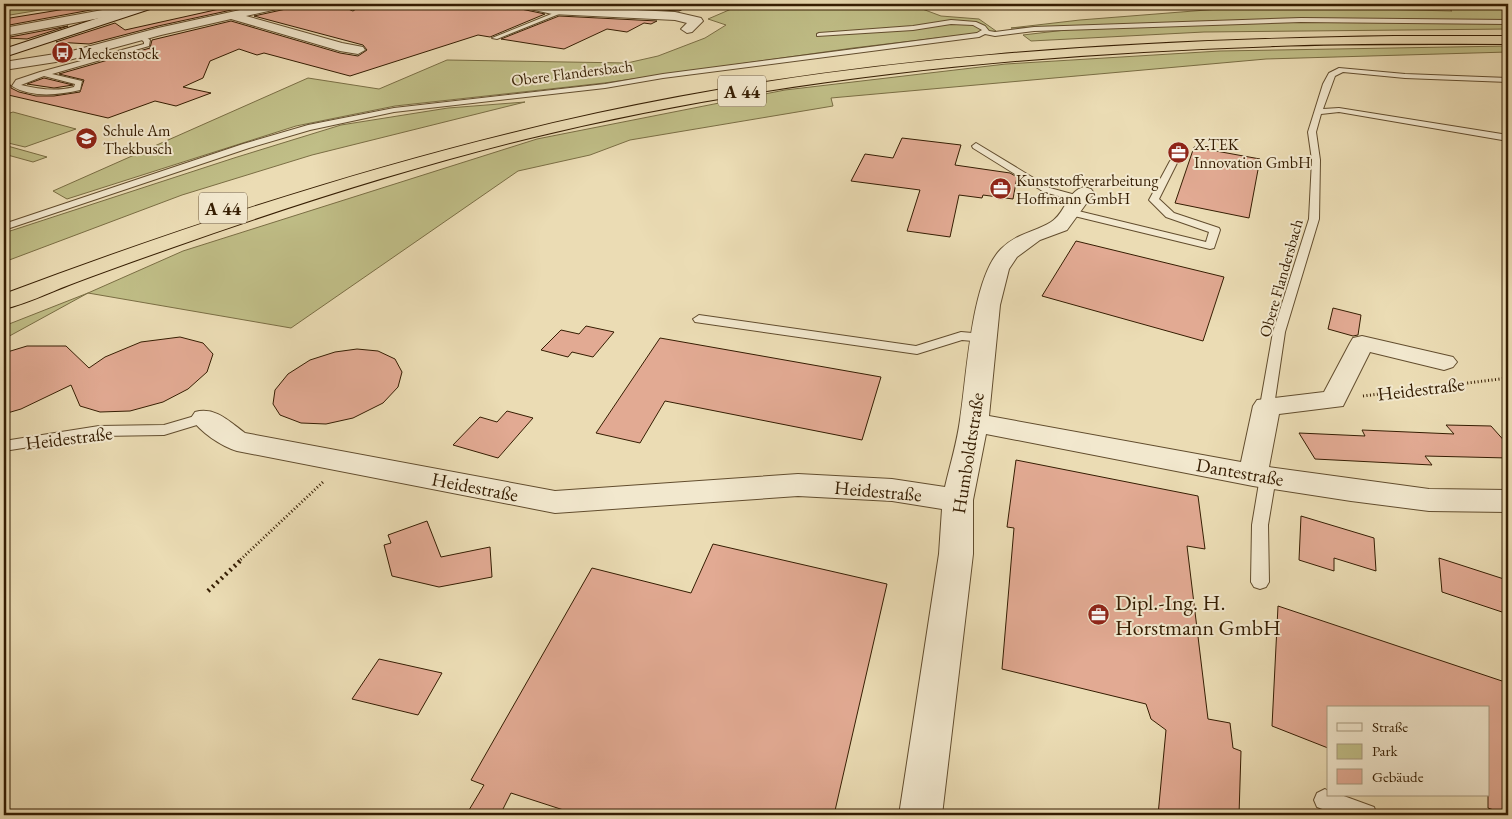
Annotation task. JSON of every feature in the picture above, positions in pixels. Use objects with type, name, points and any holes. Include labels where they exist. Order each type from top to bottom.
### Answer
[{"type":"highway","name":"A 44","points":[[4,284],[84,254],[205,213],[445,142],[586,109],[682,90],[892,60],[1124,41],[1335,34],[1508,33]]},
{"type":"highway","name":"A 44","points":[[4,302],[110,261],[356,181],[488,144],[601,118],[696,99],[884,71],[1004,58],[1229,44],[1349,40],[1508,40]]},
{"type":"street","points":[[4,53],[152,4]]},
{"type":"street","points":[[4,66],[56,58],[141,36],[282,4]]},
{"type":"street","points":[[525,4],[552,10],[564,9],[675,16],[697,21],[687,29]]},
{"type":"street","points":[[4,32],[102,14],[126,5]]},
{"type":"street","points":[[230,15],[340,47],[358,50]]},
{"type":"street","points":[[4,59],[30,61],[56,58]]},
{"type":"street","name":"Humboldtstraße","points":[[921,815],[956,554],[958,500],[974,424],[988,305],[998,269],[1009,252],[1033,236],[1060,226],[1078,201]]},
{"type":"street","name":"Heidestraße","points":[[1333,400],[1362,343],[1444,362]]},
{"type":"street","points":[[1261,476],[1267,406],[1333,400]]},
{"type":"street","name":"Heidestraße","points":[[205,418],[237,441],[555,502],[798,485],[892,490],[958,500]]},
{"type":"street","name":"Dantestraße","points":[[974,424],[1261,476],[1429,500],[1508,501]]},
{"type":"lane","points":[[341,4],[354,7]]},
{"type":"lane","points":[[496,38],[564,9],[581,4]]},
{"type":"lane","points":[[819,35],[913,28],[957,22],[979,25],[985,28],[986,32],[995,34],[1047,28],[1301,20],[1508,22]]},
{"type":"lane","name":"Obere Flandersbach","points":[[4,227],[246,146],[308,128],[394,110],[605,86],[701,71],[979,35],[986,32]]},
{"type":"lane","points":[[43,74],[79,83],[77,88],[46,94],[16,86],[19,82],[43,74],[147,45],[148,41],[141,36]]},
{"type":"lane","name":"Obere Flandersbach","points":[[1267,406],[1279,332],[1314,219],[1316,160],[1312,132],[1332,75],[1342,70],[1405,76],[1508,80]]},
{"type":"lane","points":[[1318,112],[1339,110],[1508,138]]},
{"type":"lane","points":[[976,146],[1047,190],[1210,246],[1215,230],[1170,215],[1154,200],[1174,161]]},
{"type":"lane","points":[[699,319],[917,350],[961,336],[984,338]]},
{"type":"lane","name":"Heidestraße","points":[[4,446],[99,431],[164,430],[205,418]]},
{"type":"lane","points":[[1260,582],[1261,476]]},
{"type":"lane","points":[[1325,800],[1366,815]]},
{"type":"path","points":[[790,4],[813,4]]},
{"type":"path","name":"Heidestraße","points":[[1333,400],[1508,378]]},
{"type":"path","points":[[208,592],[345,461]]},
{"type":"green space","points":[[4,4],[76,4],[4,16]]},
{"type":"green space","points":[[743,4],[909,4],[941,16],[979,19],[996,31],[853,48],[604,83],[395,106],[296,126],[67,199],[53,191],[308,78],[379,89],[447,60],[627,63],[658,56],[705,38],[726,25],[708,19]]},
{"type":"green space","points":[[1440,4],[1508,4],[1508,29],[1204,32],[1031,41],[1023,35],[1108,25],[1011,28],[1080,20],[1257,6],[1452,11]]},
{"type":"green space","points":[[1508,46],[1508,52],[1266,59],[831,98],[833,106],[630,140],[590,155],[518,171],[291,328],[88,293],[183,251],[537,139],[785,90],[1006,64],[1220,51]]},
{"type":"green space","points":[[525,102],[312,155],[182,195],[4,262],[4,233],[341,125],[448,108]]},
{"type":"green space","points":[[13,112],[76,129],[25,147],[4,142],[4,115]]},
{"type":"green space","points":[[4,145],[47,157],[33,162],[4,154]]},
{"type":"green space","points":[[88,293],[4,339],[4,326]]},
{"type":"building","points":[[242,4],[259,4],[158,26],[89,44],[56,42],[115,23],[125,30]]},
{"type":"building","points":[[290,4],[336,4],[353,11],[359,7],[353,4],[517,4],[521,9],[545,14],[490,37],[478,35],[350,76],[264,53],[257,55],[239,49],[210,61],[203,78],[183,87],[211,93],[176,106],[155,101],[108,118],[4,94],[4,87],[11,85],[11,88],[19,92],[36,96],[54,96],[80,92],[84,80],[59,74],[150,48],[152,40],[231,21],[340,53],[358,56],[367,50],[363,45],[254,16],[286,9]]},
{"type":"building","points":[[586,4],[694,4],[679,11],[585,6]]},
{"type":"building","points":[[90,5],[96,9],[4,26],[4,19]]},
{"type":"building","points":[[559,16],[657,21],[651,24],[644,23],[627,32],[607,29],[564,49],[501,39]]},
{"type":"building","points":[[68,26],[27,39],[5,38]]},
{"type":"building","points":[[44,78],[73,85],[54,88],[27,84]]},
{"type":"building","points":[[902,138],[961,145],[955,165],[1010,173],[1017,177],[1013,199],[983,195],[982,198],[959,195],[950,237],[907,231],[920,190],[851,181],[865,154],[893,158]]},
{"type":"building","points":[[1194,147],[1260,159],[1249,218],[1175,203]]},
{"type":"building","points":[[1076,241],[1224,277],[1203,341],[1042,296]]},
{"type":"building","points":[[1333,308],[1361,315],[1358,335],[1353,336],[1328,329]]},
{"type":"building","points":[[586,326],[614,332],[593,357],[572,352],[568,357],[541,350],[561,330],[579,334]]},
{"type":"building","points":[[180,337],[203,343],[213,354],[207,372],[188,389],[163,402],[130,411],[100,412],[80,406],[71,385],[21,409],[4,414],[4,353],[27,346],[66,346],[89,368],[105,357],[141,342]]},
{"type":"building","points":[[660,338],[881,377],[862,440],[665,401],[640,443],[596,433]]},
{"type":"building","points":[[357,349],[378,351],[395,359],[402,372],[398,387],[383,403],[353,418],[326,424],[301,423],[280,415],[273,404],[275,390],[288,374],[310,360],[335,352]]},
{"type":"building","points":[[507,411],[533,418],[498,458],[453,445],[480,417],[497,422]]},
{"type":"building","points":[[1446,425],[1491,426],[1508,445],[1508,458],[1425,456],[1432,465],[1315,459],[1299,433],[1365,436],[1362,430],[1454,434]]},
{"type":"building","points":[[1016,460],[1198,496],[1205,549],[1187,546],[1208,719],[1230,723],[1233,748],[1241,751],[1239,815],[1158,815],[1166,730],[1151,719],[1146,704],[1002,669],[1014,528],[1007,527]]},
{"type":"building","points":[[1301,516],[1374,538],[1376,571],[1334,558],[1334,571],[1299,560]]},
{"type":"building","points":[[427,521],[441,557],[490,547],[492,577],[439,587],[392,576],[384,545],[391,543],[388,535]]},
{"type":"building","points":[[713,544],[887,584],[834,815],[579,815],[511,793],[500,815],[466,815],[484,785],[471,780],[592,568],[691,593]]},
{"type":"building","points":[[1439,558],[1507,580],[1508,614],[1442,592]]},
{"type":"building","points":[[1278,606],[1508,683],[1508,815],[1488,808],[1488,796],[1490,796],[1490,706],[1327,706],[1327,748],[1272,726]]},
{"type":"building","points":[[379,659],[442,673],[418,715],[352,699]]},
{"type":"place","name":"Meckenstock","points":[[62,53]]},
{"type":"place","name":"Schule Am Thekbusch","points":[[87,139]]},
{"type":"place","name":"X-TEK Innovation GmbH","points":[[1178,153]]},
{"type":"place","name":"Kunststoffverarbeitung Hoffmann GmbH","points":[[1000,189]]},
{"type":"place","name":"Dipl.-Ing. H. Horstmann GmbH","points":[[1099,615]]}]
